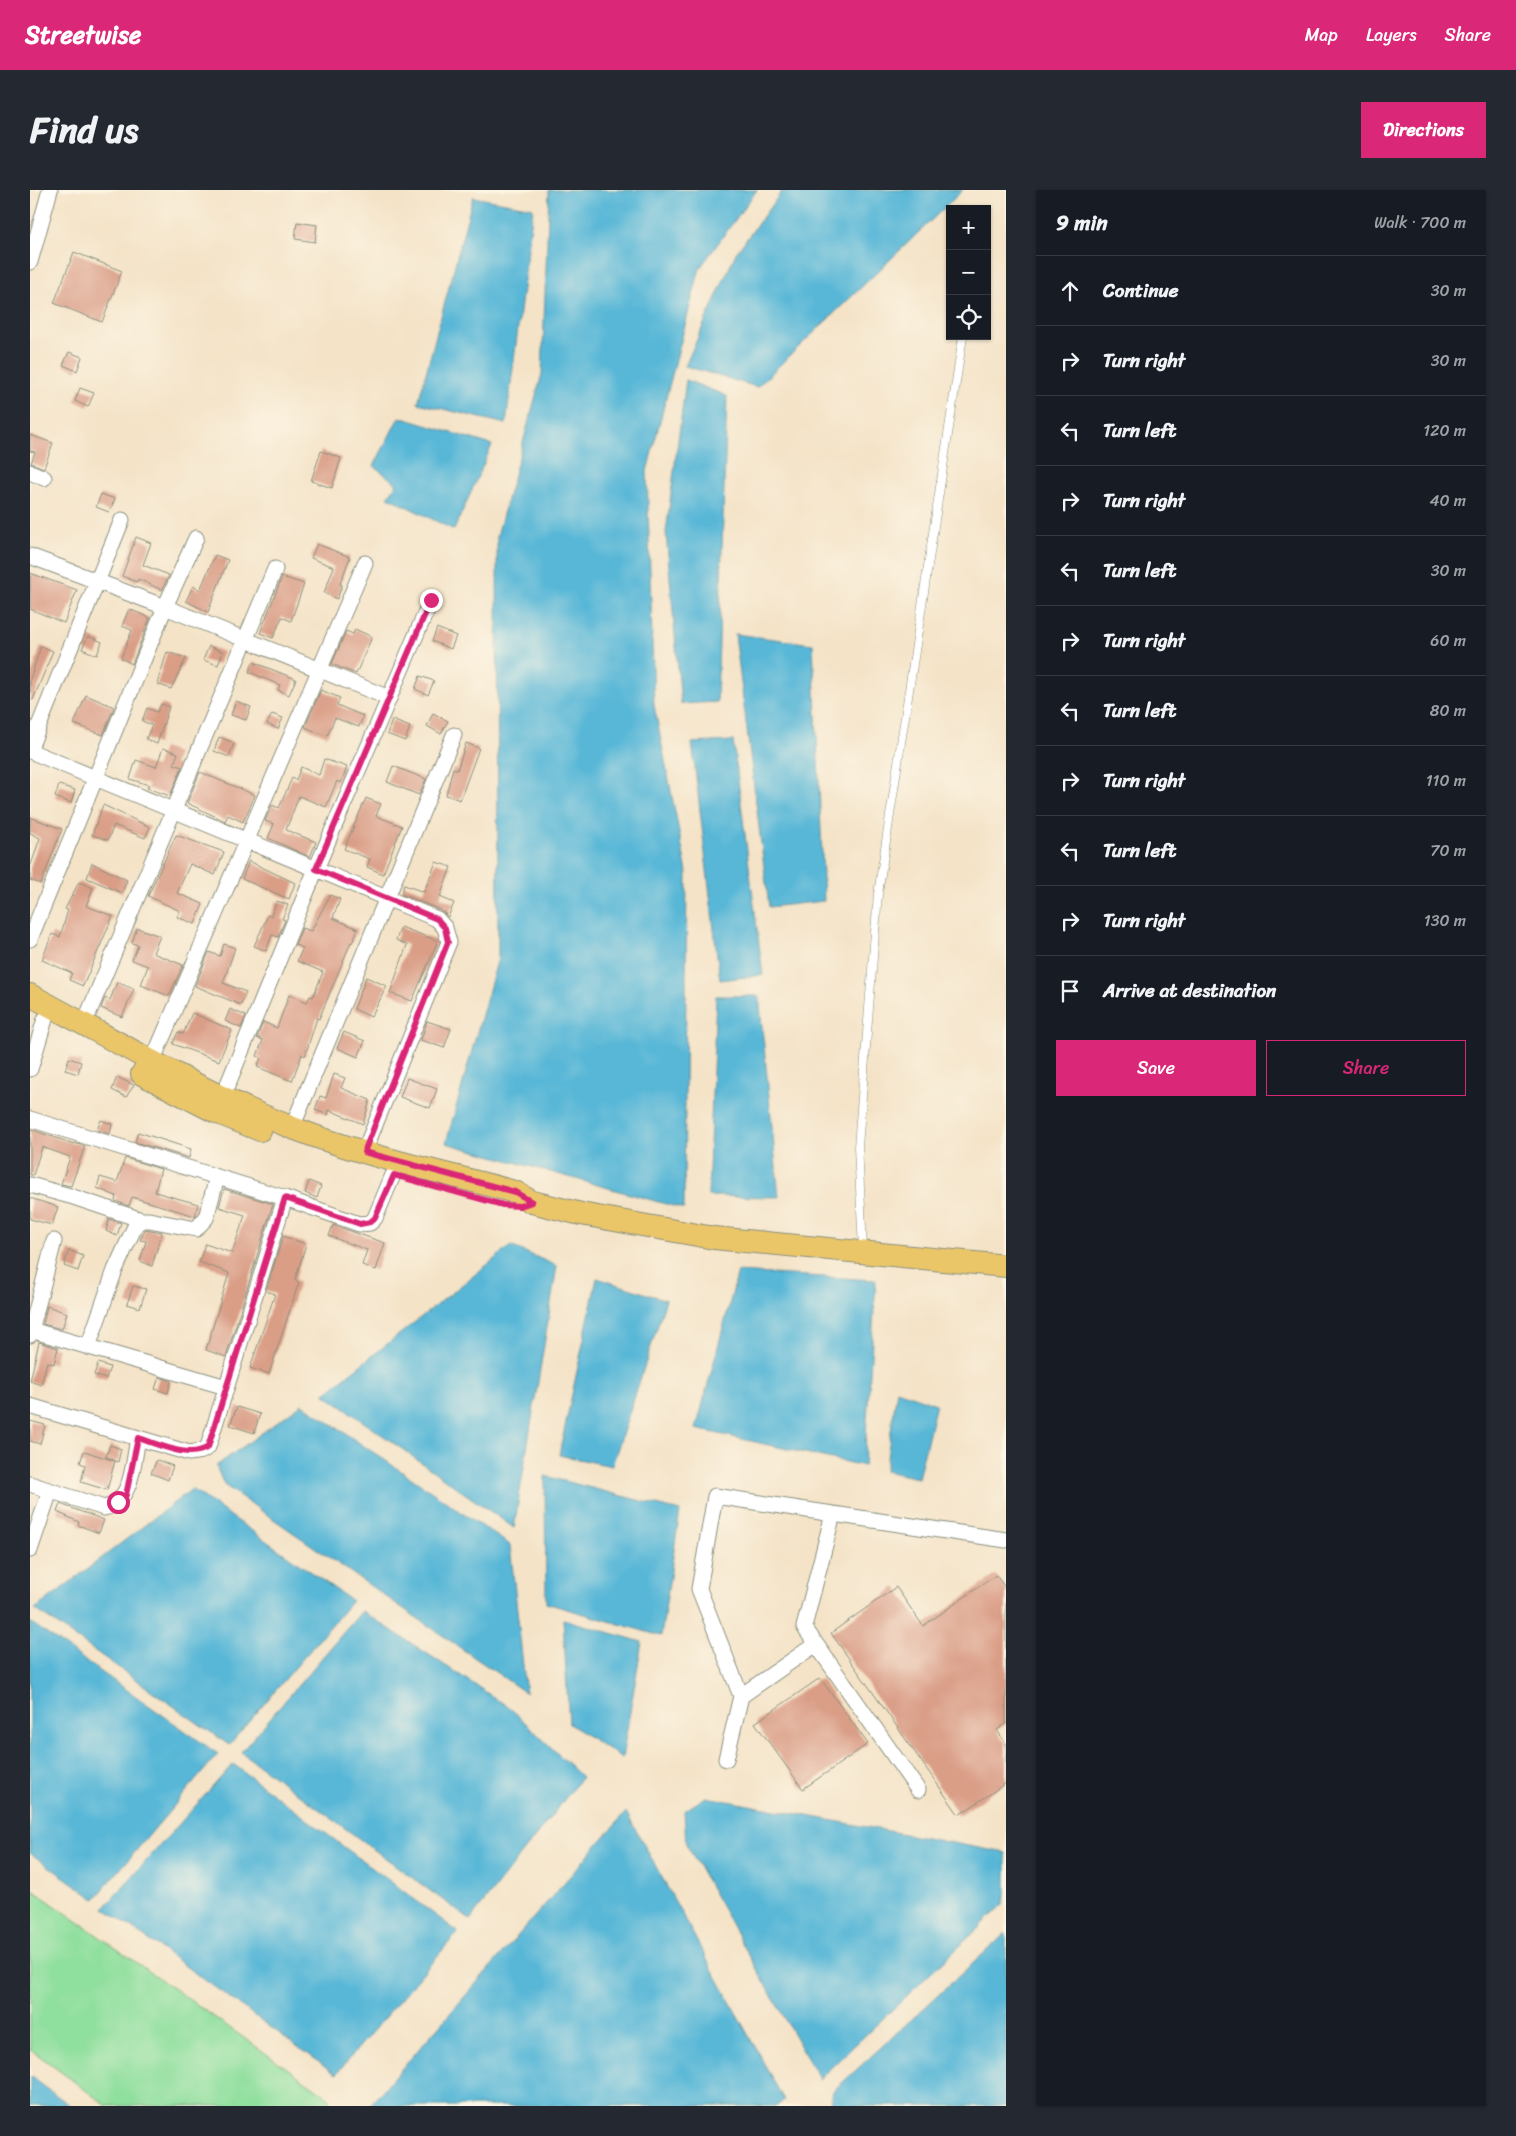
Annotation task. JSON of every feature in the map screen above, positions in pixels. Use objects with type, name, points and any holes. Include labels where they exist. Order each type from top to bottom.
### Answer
[{"type":"main road","points":[[30,995],[152,1062],[292,1128],[364,1152],[515,1192],[532,1202],[591,1216],[714,1238],[1006,1266]]},
{"type":"main road","points":[[38,1016],[144,1075],[216,1112],[309,1149],[503,1205],[520,1206],[532,1202]]},
{"type":"street","points":[[30,262],[50,190]]},
{"type":"street","points":[[30,472],[44,478]]},
{"type":"street","points":[[122,520],[30,750],[437,919],[445,928],[448,942],[364,1152]]},
{"type":"street","points":[[30,939],[165,607],[196,538]]},
{"type":"street","points":[[30,556],[165,607],[318,671],[389,698]]},
{"type":"street","points":[[152,1062],[245,840],[365,563]]},
{"type":"street","points":[[84,1024],[275,569]]},
{"type":"street","points":[[223,1096],[316,869],[431,600]]},
{"type":"street","points":[[292,1128],[454,736]]},
{"type":"street","points":[[30,1069],[35,1052],[38,1016]]},
{"type":"street","points":[[30,1119],[285,1198],[360,1224],[365,1224],[375,1218],[394,1175]]},
{"type":"street","points":[[30,1185],[142,1220],[196,1228],[206,1218],[217,1177]]},
{"type":"street","points":[[30,1406],[189,1453],[202,1451],[208,1447],[285,1198]]},
{"type":"street","points":[[88,1347],[115,1270],[132,1231],[142,1220]]},
{"type":"street","points":[[54,1242],[31,1332],[226,1387]]},
{"type":"street","points":[[30,1484],[104,1508],[112,1507],[126,1495],[138,1438]]},
{"type":"street","points":[[30,1550],[50,1491]]},
{"type":"street","points":[[726,1760],[742,1696],[699,1589],[715,1496],[1002,1540],[1006,1552]]},
{"type":"street","points":[[833,1514],[804,1627],[918,1790]]},
{"type":"street","points":[[742,1696],[816,1644]]},
{"type":"lane","points":[[863,1252],[858,1147],[878,894],[962,340]]},
{"type":"green space","points":[[30,1888],[331,2099],[325,2106],[107,2106],[30,2049]]},
{"type":"water","points":[[549,190],[757,190],[700,268],[647,471],[654,705],[687,872],[684,1209],[446,1143],[498,958],[497,536],[542,374]]},
{"type":"water","points":[[783,190],[963,190],[757,387],[685,366],[736,253]]},
{"type":"water","points":[[473,197],[533,208],[506,424],[418,403]]},
{"type":"water","points":[[686,380],[727,396],[717,702],[681,704],[666,532]]},
{"type":"water","points":[[399,417],[492,445],[454,530],[388,497],[397,484],[374,466]]},
{"type":"water","points":[[735,634],[813,644],[824,901],[769,907]]},
{"type":"water","points":[[733,741],[763,975],[720,980],[692,743]]},
{"type":"water","points":[[716,996],[759,996],[779,1197],[708,1196]]},
{"type":"water","points":[[511,1246],[557,1266],[514,1528],[324,1394]]},
{"type":"water","points":[[738,1272],[876,1280],[864,1466],[696,1429]]},
{"type":"water","points":[[597,1278],[666,1300],[612,1466],[559,1455]]},
{"type":"water","points":[[897,1390],[936,1404],[918,1478],[885,1471]]},
{"type":"water","points":[[302,1404],[510,1545],[526,1693],[224,1485],[216,1466]]},
{"type":"water","points":[[545,1476],[680,1511],[661,1636],[546,1603]]},
{"type":"water","points":[[192,1489],[352,1601],[229,1745],[35,1609]]},
{"type":"water","points":[[362,1611],[510,1708],[582,1777],[470,1920],[241,1752]]},
{"type":"water","points":[[563,1619],[642,1642],[622,1758],[569,1724]]},
{"type":"water","points":[[30,1622],[218,1754],[95,1899],[30,1853]]},
{"type":"water","points":[[233,1764],[458,1932],[336,2074],[104,1908]]},
{"type":"water","points":[[706,1797],[1006,1853],[1006,1894],[1003,1905],[819,2079],[686,1844],[684,1811]]},
{"type":"water","points":[[626,1812],[784,2100],[777,2106],[369,2106]]},
{"type":"water","points":[[1006,1933],[1006,2106],[831,2106],[832,2092]]},
{"type":"water","points":[[30,2076],[71,2106],[30,2106]]},
{"type":"building","points":[[297,222],[317,225],[315,242],[295,239]]},
{"type":"building","points":[[74,252],[122,271],[102,322],[54,303]]},
{"type":"building","points":[[69,352],[82,357],[77,371],[63,365]]},
{"type":"building","points":[[80,388],[94,393],[88,407],[75,401]]},
{"type":"building","points":[[30,435],[53,443],[44,468],[31,463],[35,452],[30,451]]},
{"type":"building","points":[[321,451],[341,458],[332,488],[311,481]]},
{"type":"building","points":[[101,494],[115,499],[109,512],[96,507]]},
{"type":"building","points":[[136,537],[151,543],[143,565],[169,575],[162,590],[138,579],[137,582],[122,576]]},
{"type":"building","points":[[317,544],[350,557],[340,584],[342,585],[337,599],[324,593],[334,567],[311,558]]},
{"type":"building","points":[[215,555],[228,560],[208,612],[186,601],[193,586],[200,590]]},
{"type":"building","points":[[30,573],[77,590],[64,623],[30,609]]},
{"type":"building","points":[[282,577],[304,584],[291,621],[282,617],[273,638],[260,633]]},
{"type":"building","points":[[129,609],[150,618],[132,664],[121,658],[132,630],[122,626]]},
{"type":"building","points":[[437,628],[456,636],[451,649],[432,641]]},
{"type":"building","points":[[355,629],[372,637],[356,674],[332,664],[346,631],[353,634]]},
{"type":"building","points":[[88,636],[102,642],[97,655],[82,649]]},
{"type":"building","points":[[41,646],[53,651],[33,700],[30,699],[30,679]]},
{"type":"building","points":[[209,646],[223,652],[218,665],[203,660]]},
{"type":"building","points":[[167,652],[186,658],[171,689],[157,684]]},
{"type":"building","points":[[253,662],[296,679],[289,695],[278,690],[280,685],[249,672]]},
{"type":"building","points":[[420,676],[434,681],[428,695],[415,689]]},
{"type":"building","points":[[321,690],[340,698],[337,705],[363,716],[359,727],[335,718],[327,736],[305,727]]},
{"type":"building","points":[[86,695],[114,707],[103,735],[74,724]]},
{"type":"building","points":[[236,701],[251,707],[246,720],[231,715]]},
{"type":"building","points":[[161,704],[169,707],[157,744],[146,739],[152,725],[142,721],[147,708],[157,712]]},
{"type":"building","points":[[433,713],[448,721],[441,734],[427,726]]},
{"type":"building","points":[[272,714],[283,718],[278,729],[267,724]]},
{"type":"building","points":[[392,720],[410,727],[405,741],[387,734]]},
{"type":"building","points":[[219,737],[234,743],[229,757],[214,751]]},
{"type":"building","points":[[466,743],[479,748],[460,800],[446,795],[453,768],[457,770]]},
{"type":"building","points":[[163,748],[178,753],[174,764],[182,767],[170,796],[147,788],[149,785],[130,779],[136,760],[156,767]]},
{"type":"building","points":[[324,759],[347,767],[341,783],[337,781],[326,807],[299,796],[286,830],[316,842],[310,857],[268,838],[274,824],[265,821],[272,805],[279,808],[292,778],[296,780],[301,767],[319,775]]},
{"type":"building","points":[[393,766],[426,779],[419,795],[387,782]]},
{"type":"building","points":[[200,772],[255,795],[243,822],[228,815],[225,821],[187,803]]},
{"type":"building","points":[[59,785],[75,790],[71,803],[55,797]]},
{"type":"building","points":[[366,798],[381,804],[376,816],[402,826],[383,874],[367,867],[370,859],[344,849]]},
{"type":"building","points":[[103,805],[150,827],[145,838],[114,825],[108,840],[92,835]]},
{"type":"building","points":[[30,817],[62,829],[41,884],[30,880],[30,868],[40,838],[30,833]]},
{"type":"building","points":[[176,835],[224,852],[215,875],[190,864],[177,893],[203,904],[195,924],[177,917],[180,911],[148,896]]},
{"type":"building","points":[[249,861],[295,883],[289,899],[242,879]]},
{"type":"building","points":[[436,862],[451,867],[440,897],[454,903],[448,917],[441,910],[401,894],[404,885],[424,892]]},
{"type":"building","points":[[92,863],[127,880],[122,893],[87,878]]},
{"type":"building","points":[[79,882],[93,888],[86,906],[113,916],[83,986],[69,980],[72,973],[42,960],[52,934],[60,937],[68,910],[65,909]]},
{"type":"building","points":[[330,895],[340,899],[333,918],[358,929],[319,1019],[317,1018],[305,1056],[302,1054],[292,1081],[257,1067],[261,1058],[257,1056],[263,1040],[257,1038],[263,1022],[277,1028],[289,995],[307,1002],[310,996],[313,997],[323,972],[297,961],[303,948],[295,945],[302,928],[311,931]]},
{"type":"building","points":[[277,901],[288,905],[282,919],[285,920],[278,937],[272,935],[266,951],[254,946],[268,915],[271,916]]},
{"type":"building","points":[[401,927],[438,941],[412,1001],[390,993],[407,945],[396,940]]},
{"type":"building","points":[[137,928],[160,936],[153,953],[183,965],[169,996],[141,985],[148,966],[132,960],[138,945],[132,943]]},
{"type":"building","points":[[224,944],[235,948],[223,983],[246,992],[241,1005],[195,986],[209,952],[220,956]]},
{"type":"building","points":[[366,977],[387,986],[371,1017],[354,1009]]},
{"type":"building","points":[[117,982],[134,989],[122,1017],[101,1008],[105,998],[110,1000]]},
{"type":"building","points":[[230,1009],[246,1016],[241,1028],[225,1021]]},
{"type":"building","points":[[192,1013],[232,1030],[219,1061],[173,1044],[178,1032],[183,1034]]},
{"type":"building","points":[[427,1021],[451,1029],[444,1048],[421,1040]]},
{"type":"building","points":[[344,1032],[365,1041],[358,1057],[337,1048]]},
{"type":"building","points":[[69,1058],[81,1062],[78,1074],[65,1070]]},
{"type":"building","points":[[334,1074],[345,1078],[341,1088],[370,1100],[363,1124],[329,1110],[328,1115],[315,1110],[320,1096],[326,1098]]},
{"type":"building","points":[[117,1077],[134,1085],[126,1097],[112,1090]]},
{"type":"building","points":[[407,1078],[437,1089],[430,1108],[400,1097]]},
{"type":"building","points":[[101,1120],[112,1124],[110,1134],[97,1130]]},
{"type":"building","points":[[30,1129],[85,1146],[71,1186],[61,1184],[70,1157],[42,1147],[33,1175],[30,1175]]},
{"type":"building","points":[[138,1132],[191,1149],[189,1158],[135,1142]]},
{"type":"building","points":[[125,1158],[161,1169],[155,1192],[198,1204],[195,1216],[132,1197],[129,1206],[115,1201],[116,1196],[97,1188],[100,1177],[117,1182]]},
{"type":"building","points":[[309,1181],[321,1186],[317,1198],[305,1193]]},
{"type":"building","points":[[224,1189],[273,1204],[226,1357],[206,1350],[229,1273],[199,1262],[205,1244],[232,1253],[245,1215],[219,1207]]},
{"type":"building","points":[[30,1198],[58,1207],[52,1225],[30,1219]]},
{"type":"building","points":[[109,1219],[121,1223],[117,1236],[106,1231]]},
{"type":"building","points":[[333,1225],[385,1243],[376,1270],[362,1265],[367,1250],[329,1236]]},
{"type":"building","points":[[145,1229],[162,1232],[152,1266],[140,1261],[146,1241],[140,1240]]},
{"type":"building","points":[[283,1236],[306,1244],[295,1280],[299,1282],[269,1374],[250,1368],[275,1294],[266,1291]]},
{"type":"building","points":[[69,1250],[83,1256],[78,1271],[64,1266]]},
{"type":"building","points":[[133,1286],[146,1289],[140,1308],[127,1304]]},
{"type":"building","points":[[47,1306],[67,1313],[62,1329],[43,1324]]},
{"type":"building","points":[[39,1342],[58,1348],[54,1364],[47,1362],[41,1385],[30,1381]]},
{"type":"building","points":[[98,1363],[110,1367],[106,1379],[94,1375]]},
{"type":"building","points":[[159,1377],[171,1381],[168,1393],[155,1389]]},
{"type":"building","points":[[237,1407],[260,1414],[254,1433],[230,1425]]},
{"type":"building","points":[[30,1421],[45,1425],[40,1444],[30,1441]]},
{"type":"building","points":[[110,1445],[121,1449],[118,1462],[106,1457]]},
{"type":"building","points":[[84,1451],[115,1461],[107,1490],[81,1482],[85,1465],[80,1463]]},
{"type":"building","points":[[157,1460],[173,1466],[168,1480],[151,1473]]},
{"type":"building","points":[[60,1504],[104,1520],[99,1533],[78,1525],[79,1522],[57,1512]]},
{"type":"building","points":[[996,1575],[1006,1589],[1006,1724],[997,1730],[1006,1744],[1006,1783],[959,1815],[831,1633],[896,1587],[923,1626]]},
{"type":"building","points":[[820,1678],[868,1744],[803,1789],[755,1723]]},
{"type":"route","points":[[118,1502],[126,1495],[138,1438],[189,1453],[202,1451],[208,1447],[285,1198],[360,1224],[365,1224],[375,1218],[394,1175],[503,1205],[520,1206],[532,1202],[515,1192],[364,1152],[448,942],[448,934],[437,919],[316,869],[431,600]]}]
